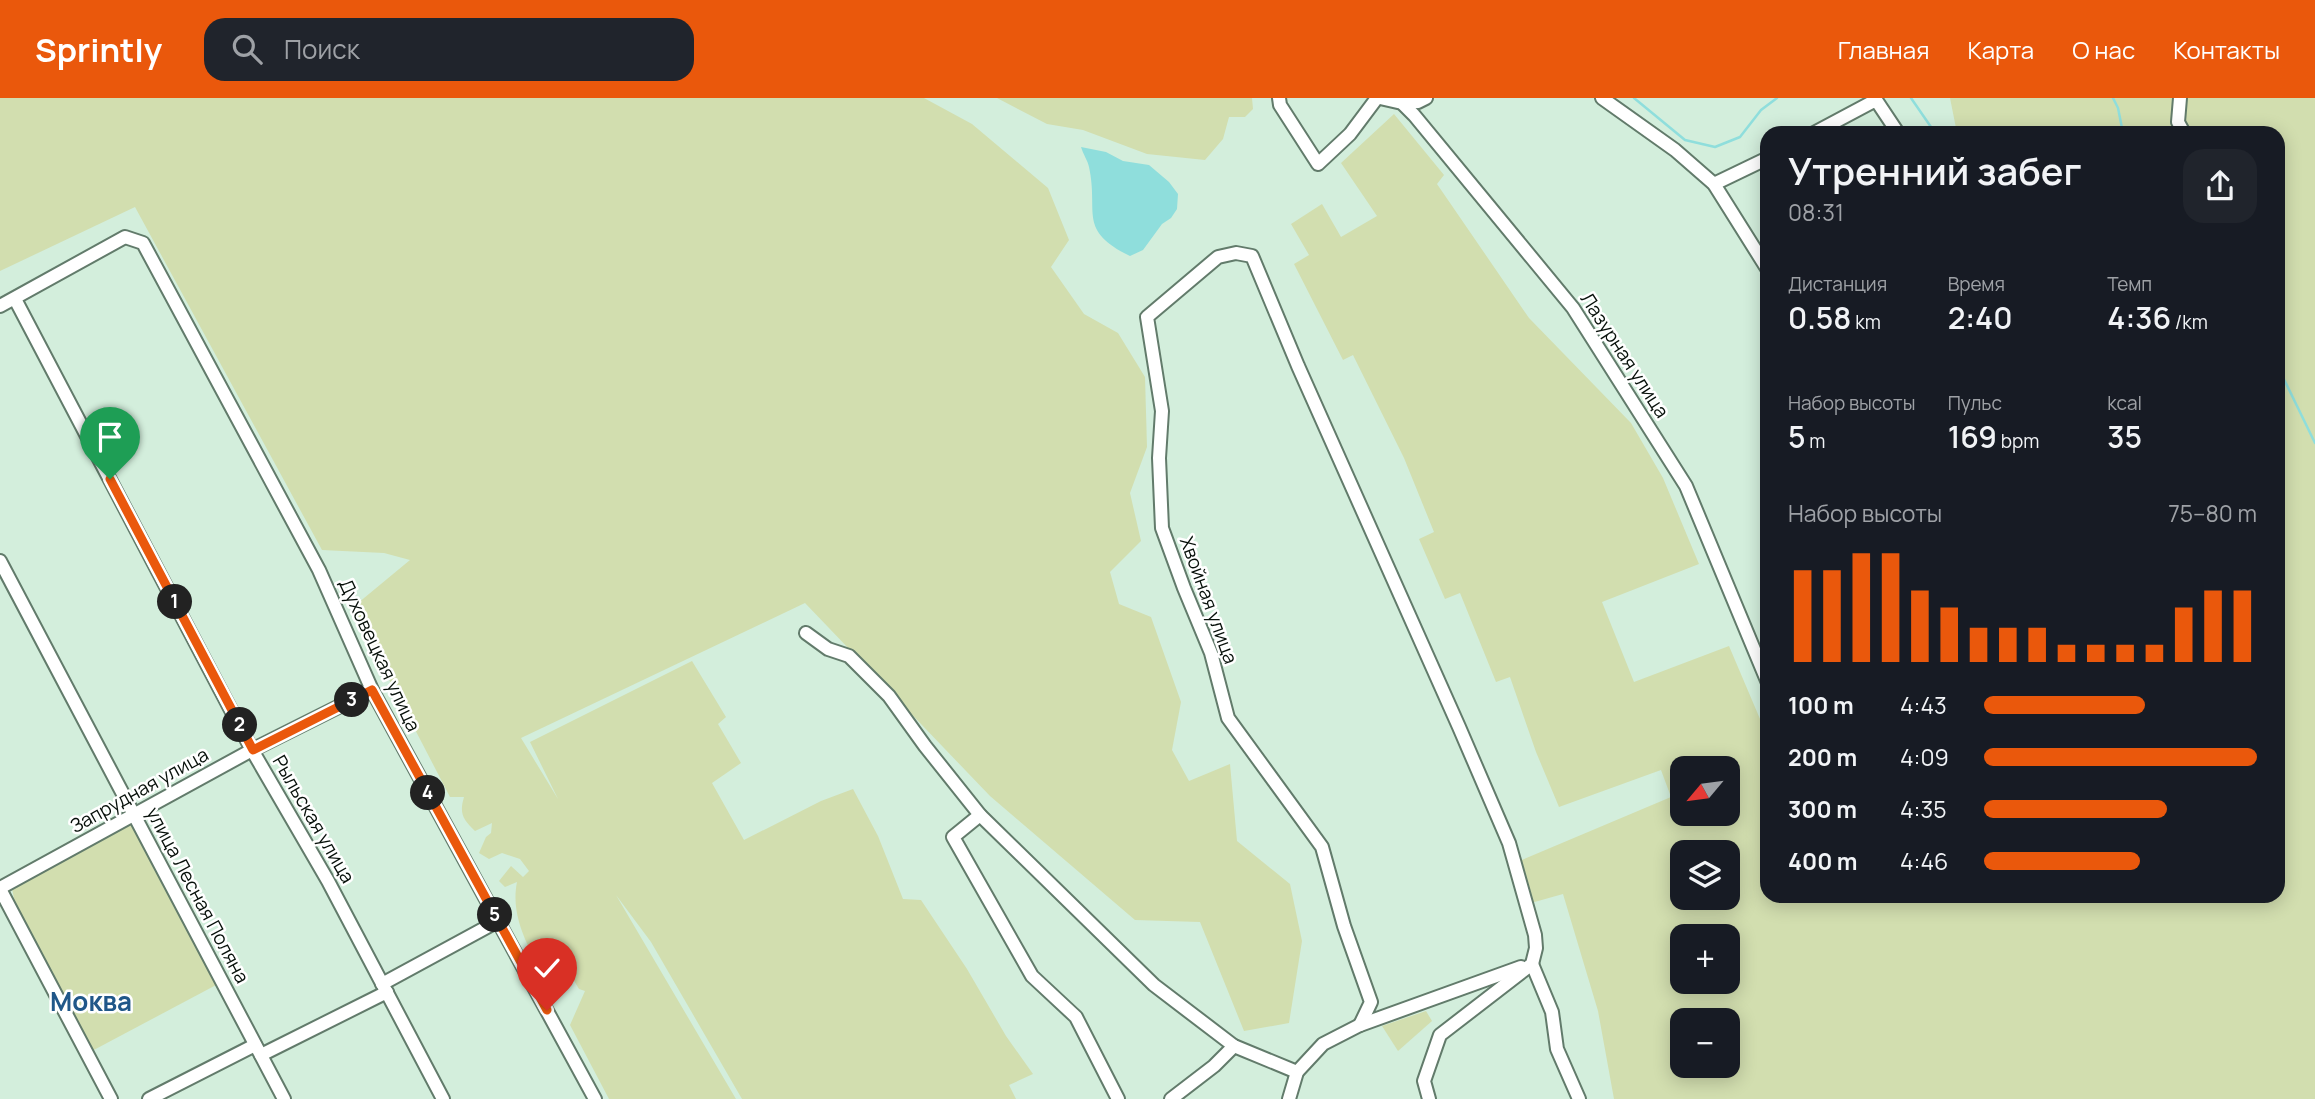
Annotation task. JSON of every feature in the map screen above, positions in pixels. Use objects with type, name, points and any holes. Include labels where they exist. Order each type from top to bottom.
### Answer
[{"type":"street","points":[[1279,98],[1280,105],[1318,164],[1350,134],[1379,98],[1402,103],[1418,103],[1426,98]]},
{"type":"street","points":[[1602,98],[1675,150],[1714,184],[1760,257]]},
{"type":"street","points":[[2180,98],[2178,122],[2180,126]]},
{"type":"street","points":[[1827,126],[1876,100],[1893,126]]},
{"type":"street","name":"Лазурная улица","points":[[1402,103],[1573,308],[1686,486],[1760,664]]},
{"type":"street","points":[[1714,184],[1760,162]]},
{"type":"street","name":"Духовецкая улица","points":[[15,299],[125,237],[143,243],[319,570],[372,690],[595,1099]]},
{"type":"street","name":"Хвойная улица","points":[[1360,1025],[1371,1002],[1322,847],[1228,718],[1211,653],[1162,528],[1158,458],[1162,411],[1147,317],[1218,257],[1237,253],[1252,256],[1509,843],[1535,935],[1536,948],[1532,964]]},
{"type":"street","points":[[0,306],[15,299]]},
{"type":"street","name":"Рыльская улица","points":[[15,299],[253,750],[328,881],[443,1099]]},
{"type":"street","name":"улица Лесная Поляна","points":[[0,561],[284,1099]]},
{"type":"street","points":[[806,633],[828,649],[849,656],[889,696],[980,815],[1154,985],[1234,1046],[1297,1072]]},
{"type":"street","name":"Запрудная улица","points":[[0,888],[253,750],[372,690]]},
{"type":"street","points":[[980,815],[953,837],[1032,976],[1076,1017],[1118,1099]]},
{"type":"street","points":[[0,888],[111,1099]]},
{"type":"street","points":[[149,1099],[385,988],[498,921]]},
{"type":"street","points":[[1289,1099],[1297,1072],[1323,1044],[1360,1025],[1532,964]]},
{"type":"street","points":[[1429,1099],[1424,1081],[1440,1035],[1532,964]]},
{"type":"street","points":[[1532,964],[1552,1012],[1557,1049],[1579,1099]]},
{"type":"street","points":[[1171,1099],[1214,1066],[1234,1046]]},
{"type":"green space","points":[[0,98],[924,98],[972,124],[1048,188],[1069,240],[1051,267],[1084,314],[1118,333],[1145,377],[1147,447],[1130,493],[1141,541],[1110,572],[1119,604],[1151,617],[1181,702],[1172,750],[1189,781],[1230,764],[1237,841],[1290,884],[1302,941],[1289,1023],[1244,1031],[1200,922],[1135,920],[990,796],[805,603],[521,738],[558,799],[530,742],[692,661],[726,717],[718,724],[741,763],[712,783],[744,840],[821,801],[853,789],[878,836],[903,899],[921,900],[967,969],[1006,1036],[1033,1074],[1009,1085],[1016,1099],[742,1099],[651,942],[616,895],[736,1099],[609,1099],[570,1025],[585,991],[579,989],[573,979],[563,990],[551,990],[520,924],[515,896],[517,882],[505,887],[499,881],[511,866],[523,877],[529,871],[520,859],[502,853],[489,859],[479,853],[486,837],[491,833],[492,823],[475,831],[463,816],[464,797],[450,797],[352,608],[410,560],[384,553],[322,550],[135,207],[0,271]]},
{"type":"green space","points":[[997,98],[1252,98],[1253,109],[1245,117],[1229,117],[1223,139],[1205,160],[1147,154],[1083,130],[1047,124]]},
{"type":"green space","points":[[1950,98],[2315,98],[2315,1099],[1614,1099],[1598,1011],[1563,894],[1531,903],[1517,862],[1670,797],[1670,826],[1740,826],[1740,756],[1670,756],[1670,794],[1661,770],[1559,807],[1536,752],[1510,677],[1496,682],[1460,593],[1445,599],[1419,539],[1434,532],[1404,458],[1353,355],[1343,360],[1294,264],[1309,255],[1291,224],[1322,204],[1341,237],[1377,216],[1341,163],[1394,114],[1444,175],[1437,184],[1529,318],[1631,423],[1663,478],[1699,564],[1602,602],[1634,682],[1729,646],[1760,719],[1760,903],[2285,903],[2285,126],[1956,126]]},
{"type":"green space","points":[[130,823],[144,840],[218,984],[90,1052],[17,915],[12,888]]},
{"type":"green space","points":[[1426,1011],[1432,1021],[1398,1051],[1382,1026]]},
{"type":"water","points":[[1081,147],[1106,152],[1123,161],[1149,165],[1169,182],[1178,194],[1177,209],[1143,250],[1130,256],[1113,247],[1096,229],[1089,167]]},
{"type":"waterway","points":[[1634,98],[1685,140],[1715,147],[1740,137],[1761,110],[1777,98]]},
{"type":"waterway","points":[[1911,98],[1930,126]]},
{"type":"waterway","points":[[2113,98],[2122,126]]},
{"type":"waterway","points":[[2285,381],[2315,443]]},
{"type":"district","name":"Моква","points":[[91,1002]]},
{"type":"route","points":[[110,479],[253,750],[372,690],[547,1010]]}]
